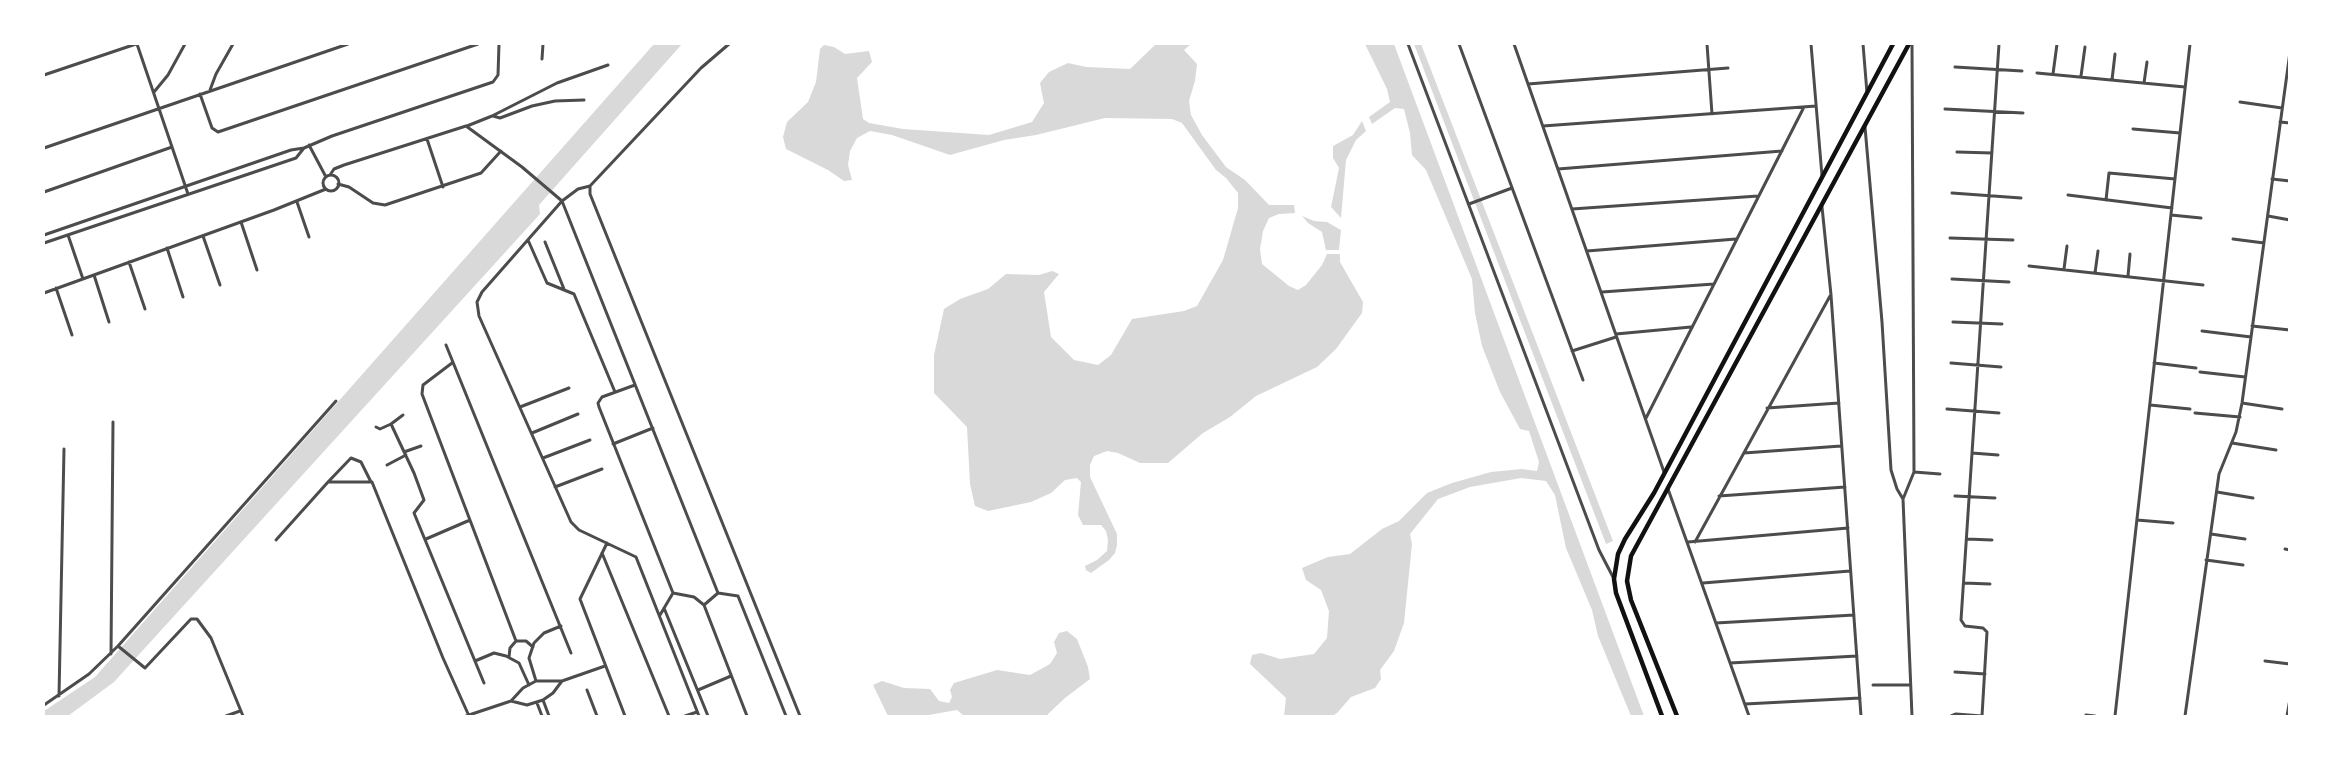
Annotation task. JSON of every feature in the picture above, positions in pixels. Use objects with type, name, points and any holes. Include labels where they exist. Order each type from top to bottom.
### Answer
[{"type":"main road","points":[[1662,717],[1616,593],[1614,579],[1618,554],[1665,473],[1893,44]]},
{"type":"main road","points":[[1677,717],[1642,633],[1631,600],[1627,581],[1628,566],[1635,547],[1865,122],[1910,44]]},
{"type":"street","points":[[44,75],[137,44],[188,194]]},
{"type":"street","points":[[153,93],[168,75],[185,44]]},
{"type":"street","points":[[210,90],[233,44]]},
{"type":"street","points":[[44,148],[158,107],[348,44]]},
{"type":"street","points":[[201,94],[212,128],[218,132],[478,44]]},
{"type":"street","points":[[44,235],[494,82],[498,75],[499,44]]},
{"type":"street","points":[[542,59],[543,44]]},
{"type":"street","points":[[699,717],[636,557],[574,526],[477,308],[478,297],[562,201],[578,189],[590,186],[701,68],[729,44]]},
{"type":"street","points":[[1407,44],[1599,550],[1614,579]]},
{"type":"street","points":[[1459,44],[1583,380]]},
{"type":"street","points":[[1514,44],[1665,473]]},
{"type":"street","points":[[1707,44],[1712,114]]},
{"type":"street","points":[[1811,44],[1822,176]]},
{"type":"street","points":[[1863,44],[1867,93]]},
{"type":"street","points":[[1910,44],[1914,472],[1903,499],[1912,717]]},
{"type":"street","points":[[1951,717],[1956,714],[1982,716],[1985,674],[1987,632],[1983,628],[1965,626],[1960,620],[1999,44]]},
{"type":"street","points":[[2053,74],[2057,44]]},
{"type":"street","points":[[2115,717],[2190,44]]},
{"type":"street","points":[[2081,76],[2085,47]]},
{"type":"street","points":[[2185,717],[2218,474],[2232,443],[2240,417],[2289,52]]},
{"type":"street","points":[[2112,80],[2115,54]]},
{"type":"street","points":[[2144,83],[2147,62]]},
{"type":"street","points":[[326,189],[323,183],[336,168],[466,126],[492,116],[557,83],[608,65]]},
{"type":"street","points":[[1955,67],[2022,71]]},
{"type":"street","points":[[1528,84],[1728,69]]},
{"type":"street","points":[[2037,73],[2185,87]]},
{"type":"street","points":[[492,116],[500,118],[532,106],[555,101],[584,100]]},
{"type":"street","points":[[2240,102],[2282,108]]},
{"type":"street","points":[[1543,126],[1816,106]]},
{"type":"street","points":[[1646,419],[1804,107]]},
{"type":"street","points":[[1945,109],[2023,113]]},
{"type":"street","points":[[1865,122],[1882,322],[1891,471],[1903,499]]},
{"type":"street","points":[[2280,122],[2289,123]]},
{"type":"street","points":[[466,126],[522,167],[562,201],[718,593]]},
{"type":"street","points":[[2133,129],[2180,133]]},
{"type":"street","points":[[427,139],[443,188]]},
{"type":"street","points":[[309,146],[326,177]]},
{"type":"street","points":[[44,192],[172,147]]},
{"type":"street","points":[[44,243],[296,158],[304,148]]},
{"type":"street","points":[[338,184],[349,187],[380,206],[443,188],[481,173],[501,151]]},
{"type":"street","points":[[1558,169],[1782,151]]},
{"type":"street","points":[[1957,152],[1992,153]]},
{"type":"street","points":[[2106,200],[2109,172],[2175,179]]},
{"type":"street","points":[[330,175],[335,177],[338,184]]},
{"type":"street","points":[[2272,179],[2289,181]]},
{"type":"street","points":[[44,293],[297,202],[326,189],[335,189],[338,184]]},
{"type":"street","points":[[590,186],[590,194],[800,717]]},
{"type":"street","points":[[1469,204],[1512,188]]},
{"type":"street","points":[[1952,193],[2021,198]]},
{"type":"street","points":[[2068,195],[2172,208]]},
{"type":"street","points":[[1572,209],[1758,196]]},
{"type":"street","points":[[297,202],[309,237]]},
{"type":"street","points":[[1821,203],[1831,294],[1862,717]]},
{"type":"street","points":[[2171,215],[2201,218]]},
{"type":"street","points":[[2267,216],[2289,220]]},
{"type":"street","points":[[241,222],[257,270]]},
{"type":"street","points":[[68,235],[83,279]]},
{"type":"street","points":[[203,236],[220,285]]},
{"type":"street","points":[[1950,238],[2013,240]]},
{"type":"street","points":[[2233,238],[2264,243]]},
{"type":"street","points":[[1587,251],[1736,239]]},
{"type":"street","points":[[528,240],[547,283],[574,294],[615,392]]},
{"type":"street","points":[[546,242],[564,289]]},
{"type":"street","points":[[2064,269],[2067,246]]},
{"type":"street","points":[[167,248],[183,297]]},
{"type":"street","points":[[2095,273],[2098,251]]},
{"type":"street","points":[[2128,276],[2130,254]]},
{"type":"street","points":[[129,262],[146,309]]},
{"type":"street","points":[[2029,266],[2203,285]]},
{"type":"street","points":[[94,275],[110,322]]},
{"type":"street","points":[[1952,279],[2009,282]]},
{"type":"street","points":[[1601,292],[1714,284]]},
{"type":"street","points":[[56,288],[72,335]]},
{"type":"street","points":[[1695,542],[1831,294]]},
{"type":"street","points":[[1953,322],[2002,324]]},
{"type":"street","points":[[2252,326],[2289,330]]},
{"type":"street","points":[[1572,351],[1616,335],[1691,327]]},
{"type":"street","points":[[2202,331],[2251,337]]},
{"type":"street","points":[[446,345],[571,652]]},
{"type":"street","points":[[452,362],[427,381],[422,389],[516,641]]},
{"type":"street","points":[[1951,363],[2001,366]]},
{"type":"street","points":[[2154,363],[2196,368]]},
{"type":"street","points":[[2199,372],[2245,377]]},
{"type":"street","points":[[635,385],[602,397],[598,403],[673,593]]},
{"type":"street","points":[[520,407],[570,388]]},
{"type":"street","points":[[44,705],[89,674],[119,647],[336,401]]},
{"type":"street","points":[[1767,408],[1839,403]]},
{"type":"street","points":[[2242,403],[2282,409]]},
{"type":"street","points":[[2150,405],[2190,409]]},
{"type":"street","points":[[1947,409],[1999,414]]},
{"type":"street","points":[[2195,413],[2240,417]]},
{"type":"street","points":[[532,433],[578,414]]},
{"type":"street","points":[[375,427],[380,429],[403,415]]},
{"type":"street","points":[[111,654],[113,422]]},
{"type":"street","points":[[391,424],[424,500],[414,513],[484,683]]},
{"type":"street","points":[[613,444],[653,428]]},
{"type":"street","points":[[543,458],[590,440]]},
{"type":"street","points":[[2232,443],[2276,450]]},
{"type":"street","points":[[387,465],[421,446]]},
{"type":"street","points":[[1744,453],[1842,446]]},
{"type":"street","points":[[59,696],[64,449]]},
{"type":"street","points":[[1972,453],[1998,455]]},
{"type":"street","points":[[276,540],[351,458],[361,462],[372,483],[468,716],[511,701],[536,681],[562,681],[605,666]]},
{"type":"street","points":[[555,487],[602,469]]},
{"type":"street","points":[[1914,472],[1940,474]]},
{"type":"street","points":[[328,482],[372,483]]},
{"type":"street","points":[[1719,496],[1845,487]]},
{"type":"street","points":[[1668,488],[1745,704],[1748,716],[1743,717]]},
{"type":"street","points":[[2216,492],[2253,498]]},
{"type":"street","points":[[1955,496],[1995,498]]},
{"type":"street","points":[[426,538],[470,519]]},
{"type":"street","points":[[2137,520],[2173,523]]},
{"type":"street","points":[[1688,542],[1848,528]]},
{"type":"street","points":[[2210,534],[2245,539]]},
{"type":"street","points":[[1967,539],[1992,540]]},
{"type":"street","points":[[607,543],[580,599],[626,717]]},
{"type":"street","points":[[602,553],[669,717]]},
{"type":"street","points":[[2206,560],[2243,565]]},
{"type":"street","points":[[1703,583],[1850,571]]},
{"type":"street","points":[[1964,583],[1990,584]]},
{"type":"street","points":[[673,593],[694,597],[704,605],[747,717]]},
{"type":"street","points":[[659,615],[673,593]]},
{"type":"street","points":[[704,605],[718,593],[738,596],[786,717]]},
{"type":"street","points":[[664,608],[708,717]]},
{"type":"street","points":[[1716,623],[1854,615]]},
{"type":"street","points":[[119,647],[146,667],[191,619],[197,619],[211,638],[243,717]]},
{"type":"street","points":[[536,681],[529,658],[534,643],[544,633],[561,626]]},
{"type":"street","points":[[509,657],[510,648],[516,641],[526,641],[533,647]]},
{"type":"street","points":[[475,661],[494,653],[509,657],[519,663],[529,685]]},
{"type":"street","points":[[1730,663],[1857,656]]},
{"type":"street","points":[[2265,661],[2289,664]]},
{"type":"street","points":[[1955,672],[1985,674]]},
{"type":"street","points":[[698,690],[731,676]]},
{"type":"street","points":[[511,701],[527,705],[537,703],[553,693],[562,681]]},
{"type":"street","points":[[1873,686],[1910,685]]},
{"type":"street","points":[[586,690],[597,717]]},
{"type":"street","points":[[1745,704],[1860,698]]},
{"type":"street","points":[[2287,717],[2289,699]]},
{"type":"street","points":[[543,700],[549,717]]},
{"type":"street","points":[[537,703],[542,717]]},
{"type":"street","points":[[225,717],[240,711]]},
{"type":"street","points":[[685,717],[697,711]]},
{"type":"street","points":[[2086,715],[2095,717]]},
{"type":"shaded area","points":[[654,44],[682,44],[539,205],[540,214],[114,682],[68,716],[44,716],[44,711],[95,677]]},
{"type":"shaded area","points":[[1156,44],[1191,44],[1184,50],[1197,64],[1189,101],[1191,115],[1202,135],[1226,167],[1245,180],[1269,205],[1294,205],[1295,213],[1279,214],[1269,218],[1263,231],[1260,249],[1262,264],[1289,286],[1298,290],[1306,285],[1322,265],[1327,254],[1340,254],[1340,262],[1363,302],[1362,313],[1336,349],[1317,367],[1256,396],[1230,417],[1203,433],[1168,463],[1140,463],[1118,453],[1107,451],[1094,456],[1090,465],[1090,477],[1117,534],[1117,545],[1115,553],[1109,560],[1091,573],[1086,570],[1085,566],[1097,560],[1107,551],[1108,540],[1106,531],[1101,525],[1083,525],[1078,515],[1081,482],[1077,478],[1065,480],[1051,493],[1031,502],[988,511],[975,506],[970,484],[967,427],[934,393],[934,355],[944,309],[960,299],[988,289],[1006,274],[1039,275],[1052,271],[1059,274],[1044,292],[1051,337],[1074,360],[1098,365],[1111,355],[1132,319],[1184,311],[1197,306],[1223,260],[1238,208],[1238,193],[1216,170],[1182,123],[1172,119],[1105,118],[1036,135],[1004,140],[950,155],[892,135],[870,131],[857,138],[850,151],[848,165],[852,180],[844,181],[828,170],[786,149],[783,137],[787,122],[808,102],[816,82],[820,49],[824,45],[834,47],[845,54],[869,51],[872,62],[857,78],[863,119],[869,123],[903,129],[989,135],[1032,122],[1044,103],[1040,83],[1049,72],[1068,63],[1086,67],[1130,69]]},
{"type":"shaded area","points":[[1365,44],[1394,44],[1644,716],[1631,716],[1598,636],[1592,610],[1566,548],[1555,495],[1546,481],[1521,478],[1470,487],[1438,499],[1410,534],[1412,544],[1404,623],[1394,651],[1380,670],[1381,679],[1375,688],[1351,697],[1337,713],[1332,716],[1284,716],[1286,698],[1250,664],[1252,655],[1261,653],[1280,659],[1314,654],[1327,638],[1329,611],[1321,590],[1306,580],[1302,568],[1328,557],[1350,554],[1382,529],[1399,521],[1427,493],[1491,472],[1522,469],[1537,471],[1539,462],[1529,431],[1520,429],[1500,392],[1482,346],[1475,313],[1472,279],[1426,170],[1412,155],[1404,109],[1395,108],[1372,124],[1369,117],[1390,102],[1387,89]]},
{"type":"shaded area","points":[[1414,44],[1421,44],[1613,541],[1606,544]]},
{"type":"shaded area","points":[[1362,121],[1366,131],[1356,140],[1346,160],[1341,218],[1331,207],[1339,168],[1333,158],[1333,146],[1353,135]]},
{"type":"shaded area","points":[[1302,216],[1314,221],[1327,222],[1341,230],[1339,250],[1326,250],[1322,232]]},
{"type":"shaded area","points":[[1067,631],[1077,639],[1088,667],[1090,679],[1065,698],[1048,716],[964,716],[957,710],[923,716],[888,716],[873,685],[882,681],[904,688],[930,689],[939,701],[949,703],[952,697],[950,690],[954,683],[997,670],[1030,675],[1050,664],[1057,653],[1054,642],[1059,633]]}]
